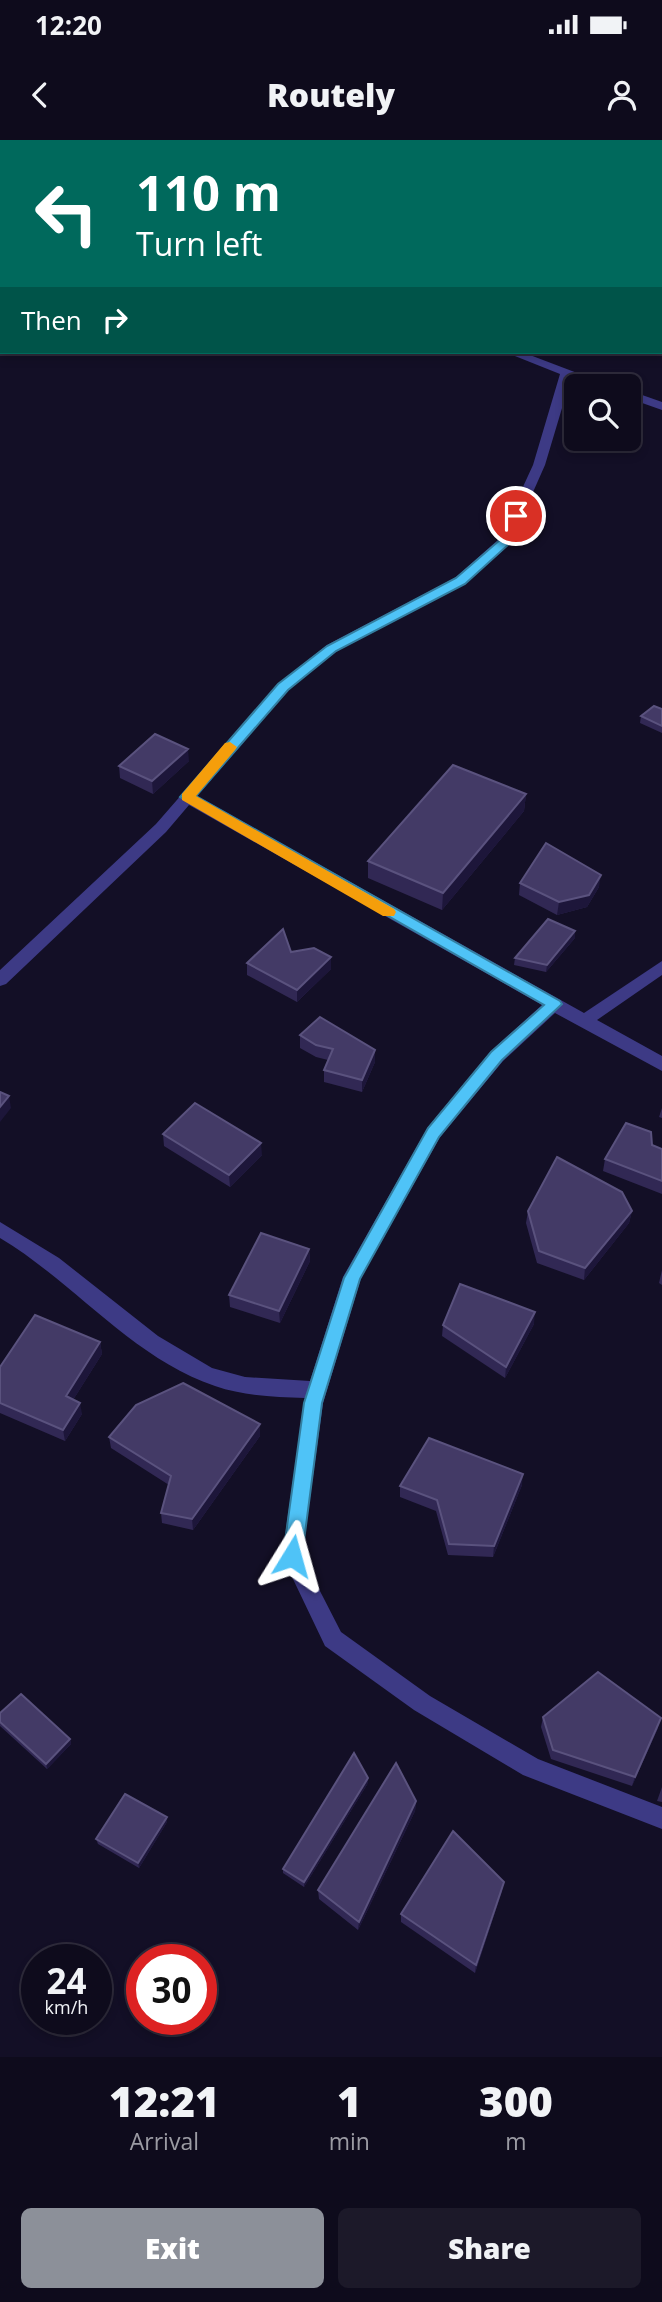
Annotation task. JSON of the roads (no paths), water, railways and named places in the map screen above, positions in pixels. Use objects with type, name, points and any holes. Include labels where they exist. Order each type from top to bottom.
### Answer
[{"type":"street","points":[[517,354],[572,374]]},
{"type":"street","points":[[0,981],[152,837],[283,687],[332,648],[460,581],[505,541],[539,465],[567,372]]},
{"type":"street","points":[[641,399],[662,406]]},
{"type":"street","points":[[187,797],[662,1064]]},
{"type":"street","points":[[584,1021],[662,967]]},
{"type":"street","points":[[554,1004],[496,1056],[434,1132],[352,1278],[317,1390],[292,1556],[333,1639],[422,1703],[531,1767],[662,1818]]},
{"type":"street","points":[[0,1229],[41,1254],[143,1338],[207,1375],[263,1388],[317,1390]]}]
